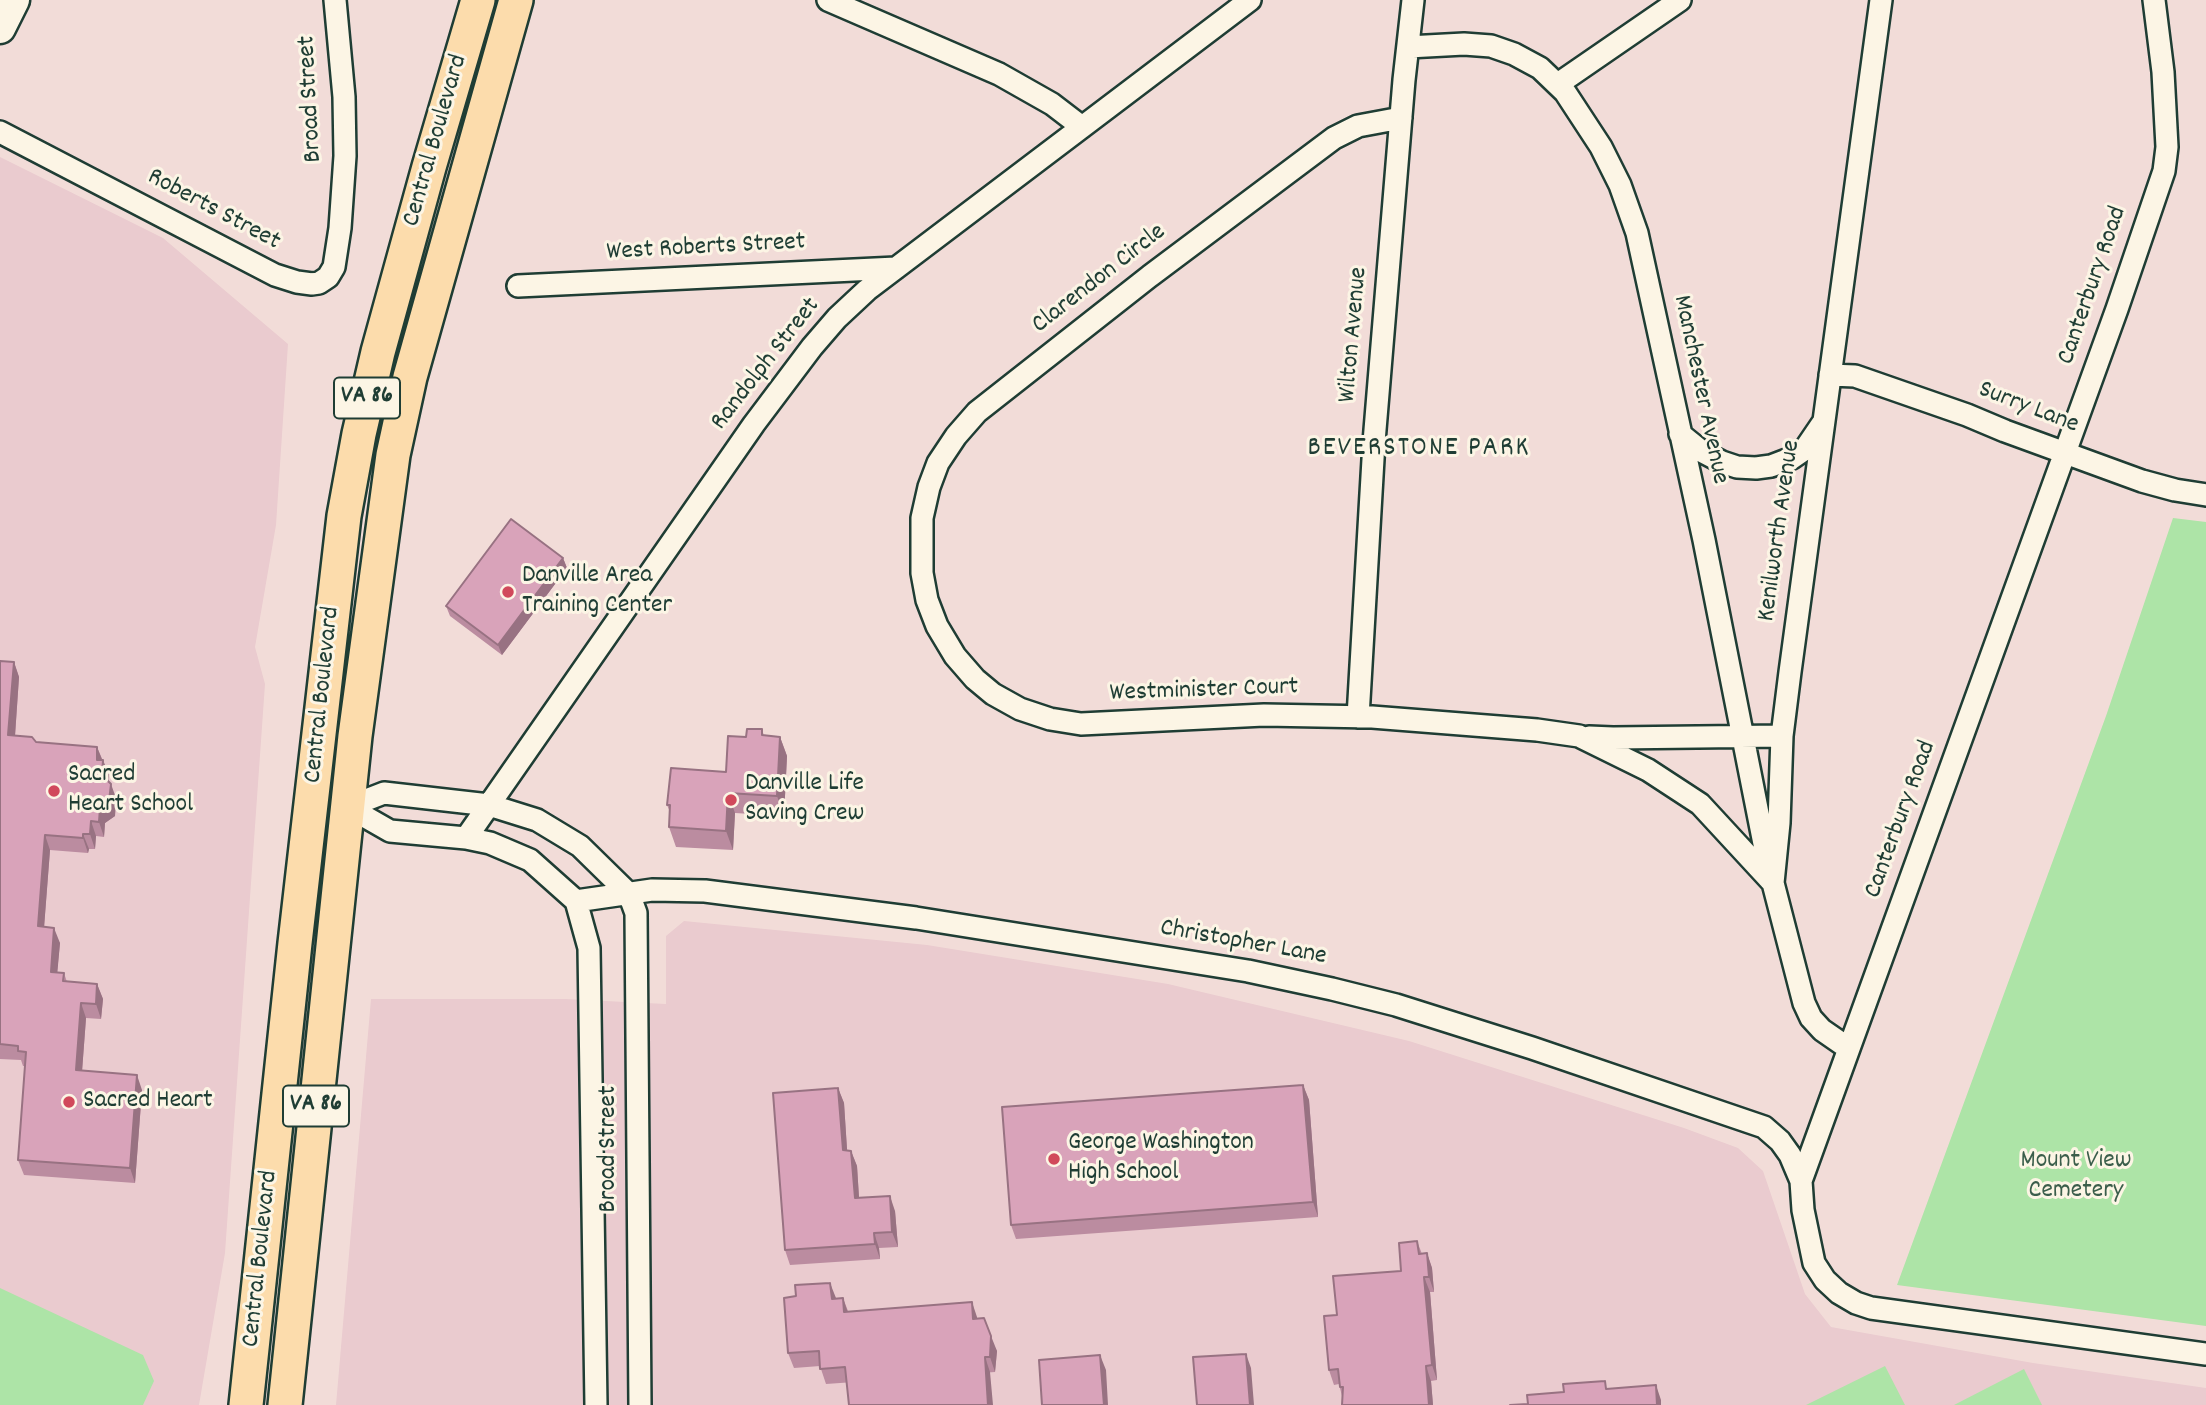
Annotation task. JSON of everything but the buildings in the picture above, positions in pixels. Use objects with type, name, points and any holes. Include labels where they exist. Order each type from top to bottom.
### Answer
[{"type":"main road","name":"Central Boulevard","points":[[246,1405],[344,516],[359,433],[378,352],[478,0]]},
{"type":"main road","name":"Central Boulevard","points":[[285,1405],[360,695],[393,455],[410,377],[516,0]]},
{"type":"street","points":[[0,28],[14,0]]},
{"type":"street","name":"Broad Street","points":[[335,0],[344,97],[345,156],[342,194]]},
{"type":"street","points":[[828,0],[999,74],[1052,104],[1082,127]]},
{"type":"street","name":"Randolph Street","points":[[466,838],[754,424],[836,318],[867,290],[1250,0]]},
{"type":"street","name":"Wilton Avenue","points":[[1358,717],[1374,442],[1413,0]]},
{"type":"street","points":[[1558,84],[1680,0]]},
{"type":"street","name":"Kenilworth Avenue","points":[[1848,1048],[1822,1030],[1811,1018],[1804,1003],[1773,883],[1779,822],[1782,736],[1881,0]]},
{"type":"street","name":"Canterbury Road","points":[[2154,0],[2163,72],[2167,147],[2164,171],[2117,309],[1801,1181],[1803,1210],[1814,1263],[1832,1287],[1856,1303],[1871,1308],[2206,1354]]},
{"type":"street","name":"Manchester Avenue","points":[[1408,47],[1464,44],[1491,46],[1531,63],[1558,84],[1601,148],[1620,185],[1637,233],[1773,883]]},
{"type":"street","name":"Clarendon Circle","points":[[922,561],[922,518],[929,487],[938,463],[956,436],[977,412],[1150,276],[1334,138],[1358,126],[1401,118]]},
{"type":"street","name":"Roberts Street","points":[[0,132],[275,275],[297,282],[319,283],[328,277],[334,267],[342,194]]},
{"type":"street","name":"West Roberts Street","points":[[518,286],[897,268]]},
{"type":"street","name":"Surry Lane","points":[[1830,375],[1855,376],[2142,481],[2206,495]]},
{"type":"street","points":[[1680,434],[1701,451],[1722,462],[1737,467],[1756,468],[1792,458],[1805,449],[1824,422]]},
{"type":"street","name":"Westminister Court","points":[[922,561],[927,600],[937,626],[955,656],[975,679],[993,694],[1020,709],[1050,719],[1081,724],[1264,715],[1358,717],[1613,738],[1782,736]]},
{"type":"street","name":"Westminister Court","points":[[1579,736],[1648,770],[1700,804],[1773,883]]},
{"type":"street","points":[[348,807],[384,793],[489,805],[537,820],[580,846],[629,894]]},
{"type":"street","points":[[348,807],[390,831],[466,838],[490,843],[530,860],[576,901]]},
{"type":"street","name":"Christopher Lane","points":[[576,901],[652,890],[705,891],[916,918],[1248,971],[1332,989],[1396,1005],[1532,1048],[1764,1127],[1780,1141],[1790,1155],[1801,1181]]},
{"type":"street","name":"Broad Street","points":[[629,894],[636,913],[640,1405]]},
{"type":"street","name":"Broad Street","points":[[576,901],[589,948],[596,1405]]},
{"type":"shaded area","points":[[0,157],[163,238],[288,344],[276,525],[255,647],[265,684],[225,1253],[199,1405],[0,1405]]},
{"type":"shaded area","name":"George Washington High School","points":[[684,921],[927,945],[1168,984],[1409,1041],[1684,1128],[1738,1148],[1763,1171],[1805,1294],[1831,1327],[2033,1363],[2206,1388],[2206,1405],[336,1405],[371,999],[565,999],[666,1004],[666,936]]},
{"type":"green space","name":"Mount View Cemetery","points":[[2173,518],[2206,522],[2206,1326],[1897,1285],[2106,716]]},
{"type":"green space","points":[[0,1288],[143,1355],[154,1381],[143,1405],[0,1405]]},
{"type":"green space","points":[[1885,1366],[1905,1405],[1806,1405]]},
{"type":"green space","points":[[2024,1369],[2042,1405],[1954,1405]]},
{"type":"place","name":"Danville Area Training Center","points":[[508,592]]},
{"type":"place","name":"Sacred Heart School","points":[[54,791]]},
{"type":"place","name":"Danville Life Saving Crew","points":[[731,800]]},
{"type":"place","name":"Sacred Heart","points":[[69,1102]]},
{"type":"place","name":"George Washington High School","points":[[1054,1159]]},
{"type":"district","name":"BEVERSTONE PARK","points":[[1419,450]]}]
